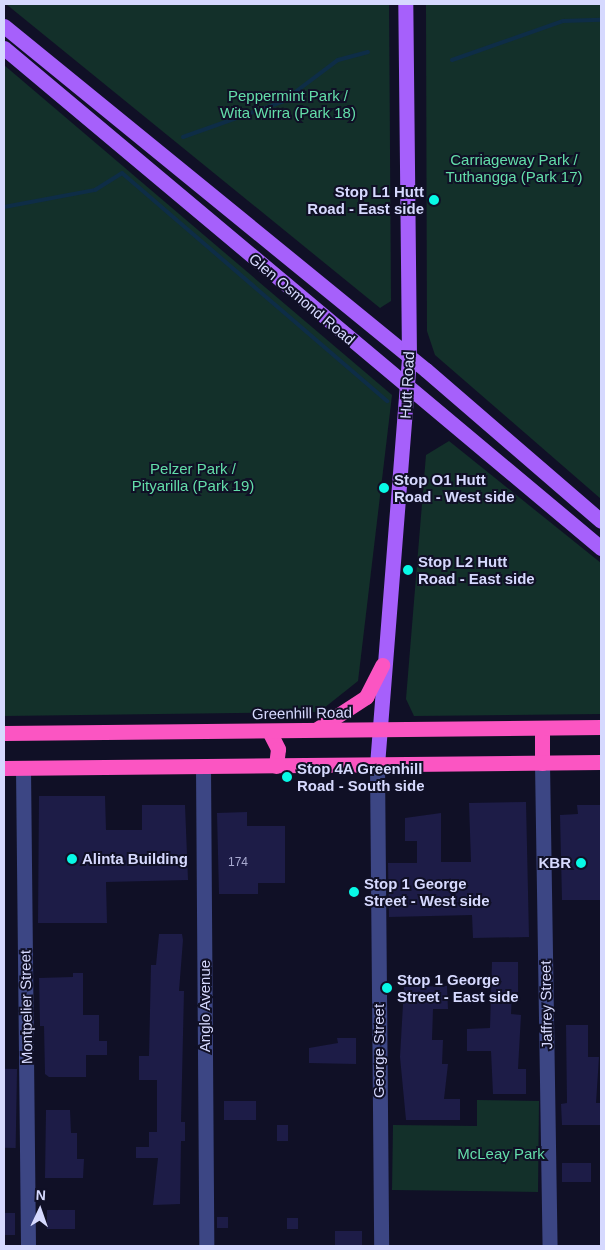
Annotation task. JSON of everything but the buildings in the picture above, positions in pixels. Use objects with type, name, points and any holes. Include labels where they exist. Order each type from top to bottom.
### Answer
[{"type":"highway","points":[[313,730],[366,697],[382,665]]},
{"type":"highway","points":[[542,728],[542,763]]},
{"type":"highway","name":"Greenhill Road","points":[[4,732],[601,728]]},
{"type":"highway","points":[[269,731],[278,749],[276,766]]},
{"type":"highway","points":[[4,768],[601,762]]},
{"type":"main road","name":"Hutt Road","points":[[377,765],[377,730],[382,665],[408,389],[405,4]]},
{"type":"main road","name":"Glen Osmond Road","points":[[4,26],[409,357],[601,521]]},
{"type":"main road","name":"Glen Osmond Road","points":[[4,48],[408,389],[601,548]]},
{"type":"main road","points":[[78,111],[90,97]]},
{"type":"street","name":"Jaffrey Street","points":[[542,763],[550,1246]]},
{"type":"street","name":"George Street","points":[[377,765],[381,1246]]},
{"type":"street","name":"Anglo Avenue","points":[[203,767],[206,1246]]},
{"type":"street","name":"Montpelier Street","points":[[23,768],[28,1246]]},
{"type":"green space","name":"Peppermint Park / Wita Wirra (Park 18)","points":[[6,4],[389,4],[391,301],[380,308]]},
{"type":"green space","name":"Carriageway Park / Tuthangga (Park 17)","points":[[426,4],[601,4],[601,499],[435,355],[427,331]]},
{"type":"green space","name":"Pelzer Park / Pityarilla (Park 19)","points":[[4,65],[392,395],[358,681],[319,712],[4,716]]},
{"type":"green space","points":[[449,441],[601,563],[601,714],[414,716],[406,699],[426,455]]},
{"type":"green space","name":"McLeay Park","points":[[477,1100],[539,1101],[538,1192],[392,1190],[393,1125],[477,1126]]},
{"type":"waterway","points":[[452,60],[563,21],[601,20]]},
{"type":"waterway","points":[[183,137],[282,102],[338,60],[368,52]]},
{"type":"waterway","points":[[4,207],[95,190],[122,173],[387,401]]},
{"type":"place","name":"Stop L1 Hutt Road - East side","points":[[434,200]]},
{"type":"place","name":"Stop O1 Hutt Road - West side","points":[[384,488]]},
{"type":"place","name":"Stop L2 Hutt Road - East side","points":[[408,570]]},
{"type":"place","name":"Stop 4A Greenhill Road - South side","points":[[287,777]]},
{"type":"place","name":"Alinta Building","points":[[72,859]]},
{"type":"place","name":"KBR","points":[[581,863]]},
{"type":"place","name":"Stop 1 George Street - West side","points":[[354,892]]},
{"type":"place","name":"Stop 1 George Street - East side","points":[[387,988]]}]
